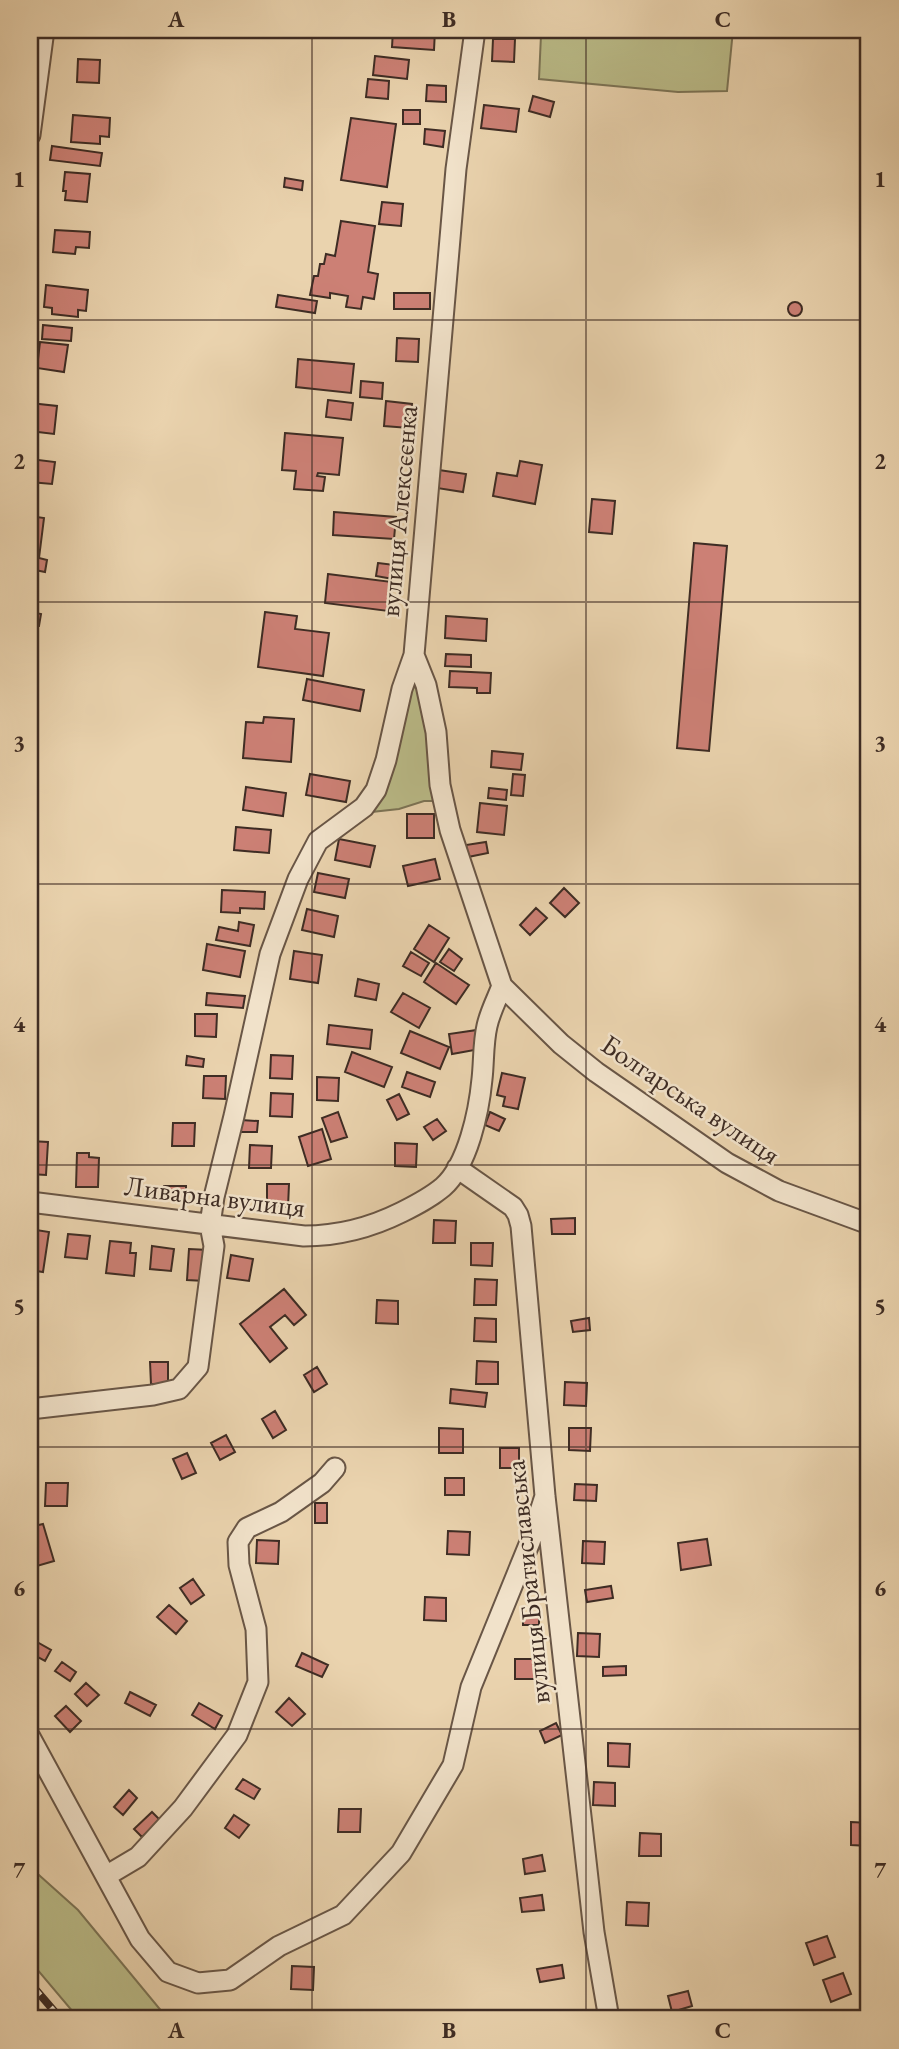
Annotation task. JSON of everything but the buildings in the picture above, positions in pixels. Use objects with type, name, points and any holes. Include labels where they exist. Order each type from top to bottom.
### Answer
[{"type":"street","points":[[30,135],[44,30]]},
{"type":"street","name":"вулиця Алексєєнка","points":[[475,30],[456,169],[414,655],[426,685],[436,732],[440,785],[450,830],[502,986]]},
{"type":"street","points":[[30,1409],[153,1395],[180,1389],[198,1367],[214,1246],[210,1225],[214,1197],[270,954],[298,879],[318,841],[364,807],[376,790],[386,760],[402,689],[414,655]]},
{"type":"street","name":"Ливарна вулиця","points":[[30,1202],[304,1236],[348,1231],[389,1218],[425,1201],[445,1186],[457,1168],[471,1135],[480,1098],[487,1026],[502,986]]},
{"type":"street","name":"Болгарська вулиця","points":[[502,986],[561,1044],[596,1072],[727,1163],[779,1191],[869,1224]]},
{"type":"street","name":"вулиця Братиславська","points":[[457,1168],[502,1198],[518,1215],[521,1226],[545,1496],[594,1932],[609,2019]]},
{"type":"street","points":[[106,1876],[138,1857],[183,1808],[237,1735],[258,1682],[256,1629],[239,1565],[238,1542],[247,1528],[281,1512],[322,1483],[335,1468]]},
{"type":"street","points":[[30,1737],[140,1939],[168,1972],[198,1983],[230,1980],[279,1946],[343,1915],[401,1853],[453,1765],[471,1687],[530,1542],[545,1496]]},
{"type":"green space","points":[[491,30],[733,30],[727,91],[678,92],[539,79],[541,35],[491,33]]},
{"type":"green space","points":[[420,687],[437,801],[424,801],[399,809],[371,812],[408,688]]},
{"type":"green space","points":[[30,1867],[78,1910],[168,2019],[79,2019],[30,1961]]},
{"type":"railway","points":[[30,1983],[61,2019]]},
{"type":"railway","points":[[30,2005],[42,2019]]}]
